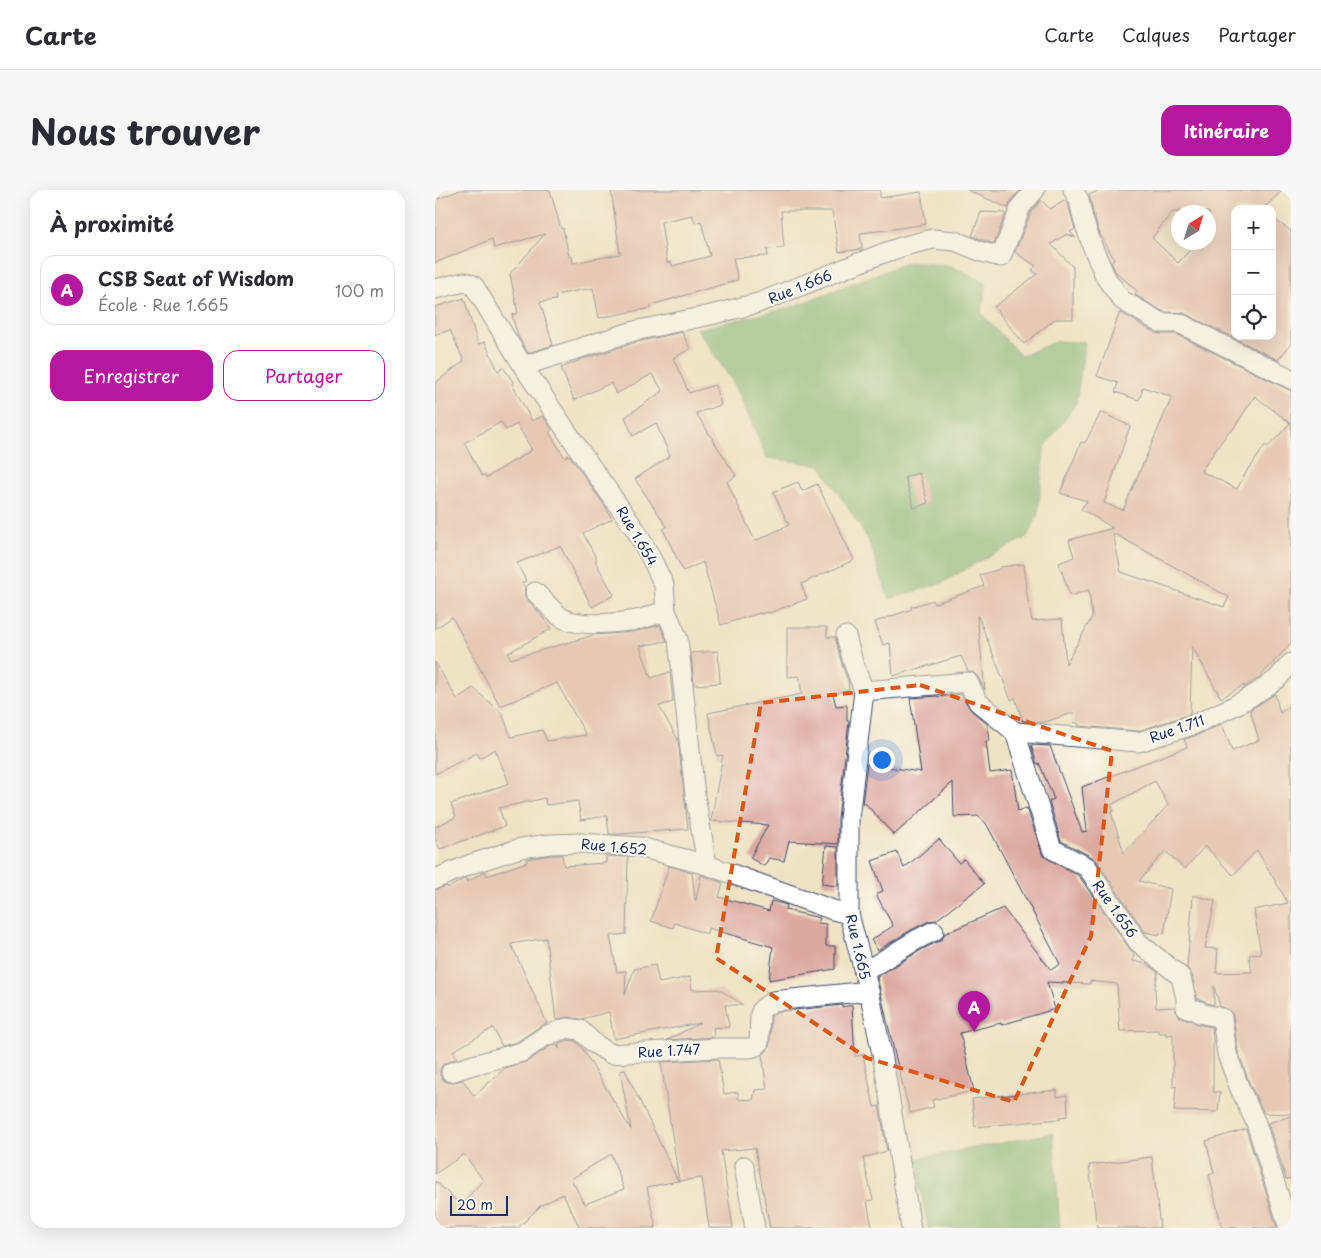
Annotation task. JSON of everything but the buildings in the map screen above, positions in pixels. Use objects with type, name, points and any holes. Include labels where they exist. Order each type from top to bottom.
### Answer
[{"type":"street","name":"Rue 1.666","points":[[523,366],[634,332],[759,303],[881,254],[933,239],[955,241],[982,252],[1001,257],[1021,206],[1035,190]]},
{"type":"street","points":[[1073,190],[1079,200],[1093,248],[1106,278],[1122,300],[1161,323],[1179,323],[1291,379]]},
{"type":"street","name":"Rue 1.654","points":[[435,289],[465,282],[469,282],[474,286],[523,366],[637,532],[652,560],[664,586],[667,611],[678,639],[695,796],[707,865]]},
{"type":"street","points":[[535,592],[561,617],[571,622],[594,624],[640,619],[667,611]]},
{"type":"street","name":"Rue 1.665","points":[[846,636],[864,691],[849,819],[849,914],[869,991],[883,1059],[911,1228]]},
{"type":"street","name":"Rue 1.711","points":[[1015,732],[1139,742],[1193,726],[1234,706],[1277,679],[1291,663]]},
{"type":"street","points":[[864,691],[968,682],[978,702],[1015,732]]},
{"type":"street","name":"Rue 1.656","points":[[1015,732],[1052,849],[1087,867],[1138,942],[1181,977],[1186,1008],[1222,1018],[1227,1054],[1240,1089],[1256,1123],[1289,1228]]},
{"type":"street","name":"Rue 1.652","points":[[435,880],[471,864],[521,848],[550,844],[581,843],[641,847],[707,865],[849,914]]},
{"type":"street","points":[[864,972],[934,931]]},
{"type":"street","name":"Rue 1.747","points":[[451,1072],[522,1052],[545,1036],[567,1028],[580,1030],[595,1044],[611,1054],[751,1048],[759,1043],[760,1014],[762,1009],[773,1001],[869,991]]},
{"type":"street","points":[[744,1166],[755,1228]]},
{"type":"highlighted area","points":[[920,685],[1112,751],[1091,936],[1014,1102],[867,1058],[716,958],[761,703]]},
{"type":"green space","points":[[909,262],[952,266],[987,283],[981,313],[1021,356],[1057,341],[1085,342],[1076,403],[1044,449],[1038,515],[1027,537],[942,583],[889,599],[868,539],[820,465],[767,458],[736,387],[697,329],[789,308]]},
{"type":"green space","points":[[1053,1133],[1060,1228],[928,1228],[915,1159]]},
{"type":"place","name":"CSB Seat of Wisdom","points":[[974,1032]]}]
